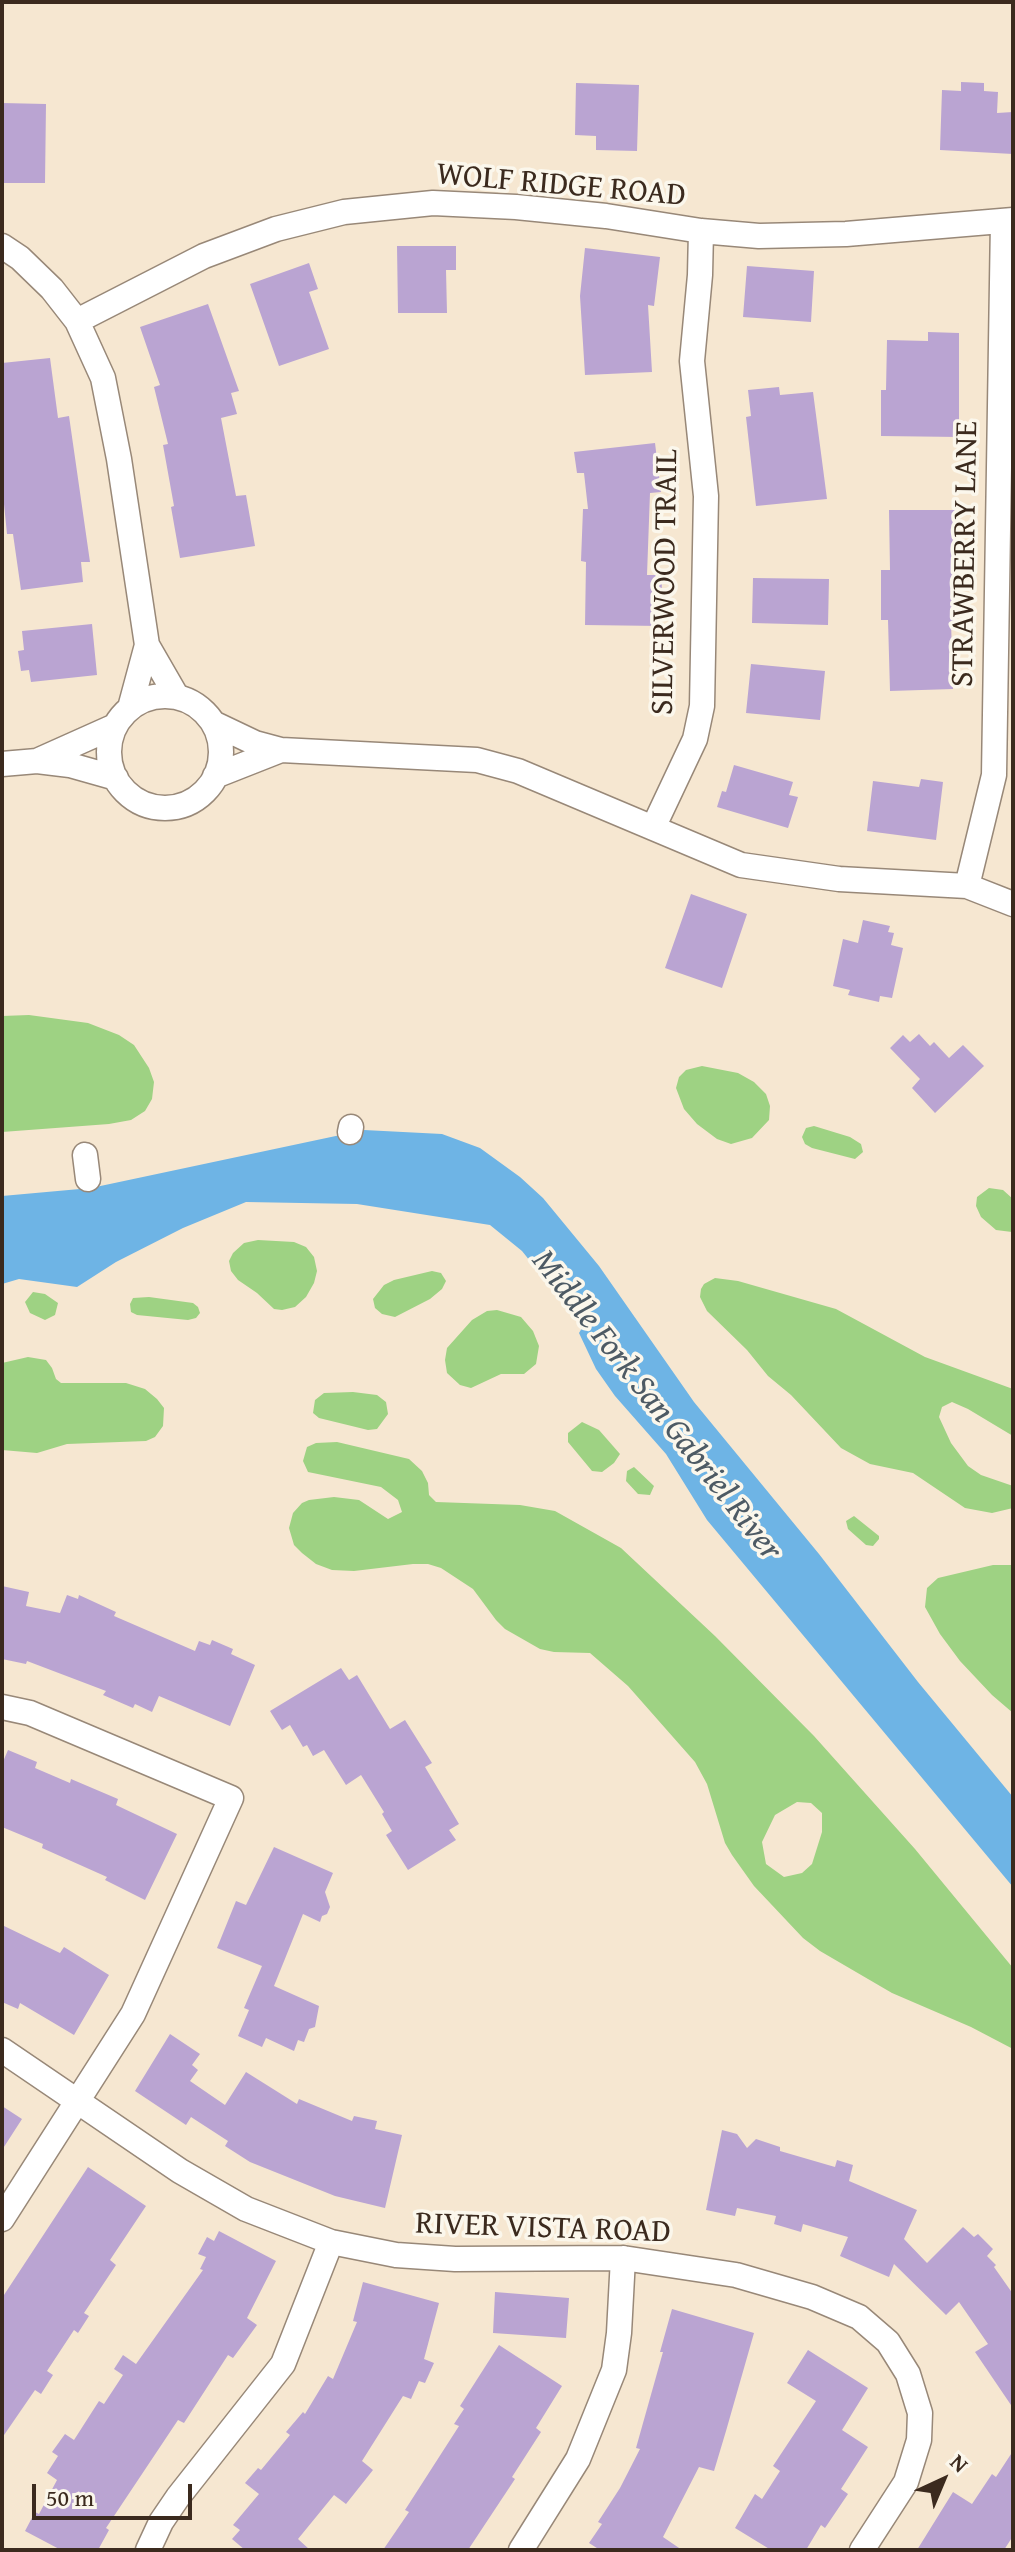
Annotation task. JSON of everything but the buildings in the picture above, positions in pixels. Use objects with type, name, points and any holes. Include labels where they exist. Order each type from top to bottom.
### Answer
[{"type":"street","name":"WOLF RIDGE ROAD","points":[[77,321],[204,256],[276,229],[344,212],[433,203],[502,206],[759,236],[846,234],[1008,220]]},
{"type":"street","name":"STRAWBERRY LANE","points":[[967,886],[994,775],[1008,220]]},
{"type":"street","name":"SILVERWOOD TRAIL","points":[[653,828],[695,739],[702,706],[706,496],[692,361],[701,231]]},
{"type":"street","points":[[2,246],[20,258],[52,289],[77,321],[103,378],[119,459],[147,645],[177,697]]},
{"type":"street","points":[[37,761],[67,749],[123,717],[141,701],[158,696],[177,697],[194,704],[218,732],[221,751],[215,776],[209,786],[195,799],[178,806],[159,807],[134,798],[116,778],[110,761],[110,743],[123,717],[147,645]]},
{"type":"street","points":[[213,723],[255,743],[281,750],[477,760],[518,771],[741,865],[839,879],[967,886],[1013,904]]},
{"type":"street","points":[[215,776],[281,750]]},
{"type":"street","points":[[2,764],[37,761],[70,765],[116,778]]},
{"type":"street","points":[[85,1155],[88,1179]]},
{"type":"street","points":[[2,1707],[30,1713],[231,1798],[133,2014],[2,2219]]},
{"type":"street","name":"RIVER VISTA ROAD","points":[[2,2050],[180,2171],[246,2209],[331,2242],[396,2255],[455,2259],[623,2258],[736,2275],[812,2297],[859,2317],[888,2342],[908,2374],[920,2413],[919,2440],[906,2482],[862,2550]]},
{"type":"street","points":[[148,2550],[161,2522],[178,2497],[283,2364],[331,2242]]},
{"type":"street","points":[[521,2550],[578,2459],[614,2370],[623,2258]]},
{"type":"green space","points":[[29,1015],[88,1023],[119,1035],[134,1045],[154,1082],[152,1099],[145,1111],[131,1120],[109,1124],[2,1132],[2,1016]]},
{"type":"green space","points":[[702,1066],[738,1073],[766,1094],[770,1106],[769,1120],[752,1138],[731,1144],[717,1139],[684,1109],[676,1088],[679,1077],[686,1070]]},
{"type":"green space","points":[[814,1126],[850,1137],[861,1144],[863,1152],[855,1159],[812,1148],[805,1144],[802,1137],[806,1128]]},
{"type":"green space","points":[[989,1188],[1003,1190],[1013,1199],[1012,1232],[996,1230],[981,1217],[976,1206],[977,1197]]},
{"type":"green space","points":[[258,1240],[294,1242],[306,1247],[314,1257],[317,1271],[314,1283],[306,1297],[295,1307],[274,1309],[231,1271],[229,1261],[233,1253],[244,1243]]},
{"type":"green space","points":[[432,1271],[441,1273],[446,1281],[430,1299],[395,1317],[382,1314],[375,1308],[373,1299],[384,1285]]},
{"type":"green space","points":[[715,1278],[738,1281],[836,1309],[925,1357],[1013,1389],[1013,1436],[952,1402],[942,1407],[939,1417],[951,1443],[968,1466],[981,1475],[1013,1486],[1013,1508],[992,1513],[965,1508],[913,1473],[870,1464],[841,1448],[707,1311],[700,1297],[701,1289]]},
{"type":"green space","points":[[33,1292],[45,1294],[58,1303],[55,1315],[45,1320],[30,1313],[25,1302]]},
{"type":"green space","points":[[133,1298],[193,1303],[200,1313],[188,1320],[131,1312]]},
{"type":"green space","points":[[497,1310],[521,1317],[533,1331],[539,1346],[536,1364],[524,1374],[501,1374],[471,1388],[460,1385],[447,1373],[447,1348],[472,1320],[487,1311]]},
{"type":"green space","points":[[28,1357],[46,1360],[61,1383],[126,1383],[145,1389],[164,1408],[163,1426],[155,1437],[146,1441],[67,1444],[37,1453],[2,1450],[2,1363]]},
{"type":"green space","points":[[324,1393],[377,1395],[386,1402],[388,1414],[377,1429],[368,1430],[319,1418],[313,1413],[315,1400]]},
{"type":"green space","points":[[582,1422],[599,1430],[620,1454],[602,1472],[592,1471],[568,1442],[568,1433]]},
{"type":"green space","points":[[337,1442],[409,1459],[422,1471],[429,1495],[436,1502],[520,1505],[555,1511],[621,1548],[715,1636],[814,1736],[915,1849],[1013,1968],[1013,2049],[892,1993],[803,1938],[754,1886],[732,1855],[725,1843],[707,1784],[695,1762],[628,1686],[590,1653],[540,1649],[505,1629],[473,1589],[441,1568],[413,1564],[354,1571],[332,1570],[316,1564],[302,1553],[294,1545],[289,1528],[293,1513],[309,1500],[334,1497],[359,1500],[388,1519],[402,1512],[398,1500],[381,1487],[308,1472],[303,1461],[307,1447],[316,1443]],"holes":[[[797,1802],[811,1803],[822,1813],[822,1832],[812,1864],[802,1873],[784,1877],[766,1864],[762,1842],[775,1815]]]},
{"type":"green space","points":[[634,1467],[654,1486],[650,1495],[638,1494],[626,1481],[627,1471]]},
{"type":"green space","points":[[854,1516],[879,1536],[873,1546],[866,1545],[848,1529],[846,1521]]},
{"type":"green space","points":[[993,1565],[1013,1565],[1013,1713],[960,1661],[925,1607],[927,1588],[938,1578]]},
{"type":"water","name":"Middle Fork San Gabriel River","points":[[364,1130],[442,1134],[480,1148],[543,1198],[599,1266],[694,1402],[1013,1797],[1013,1887],[707,1520],[666,1454],[615,1396],[596,1369],[579,1333],[582,1328],[571,1312],[522,1251],[490,1225],[357,1204],[246,1202],[183,1228],[116,1262],[77,1287],[19,1279],[2,1284],[2,1196],[91,1188]]}]
